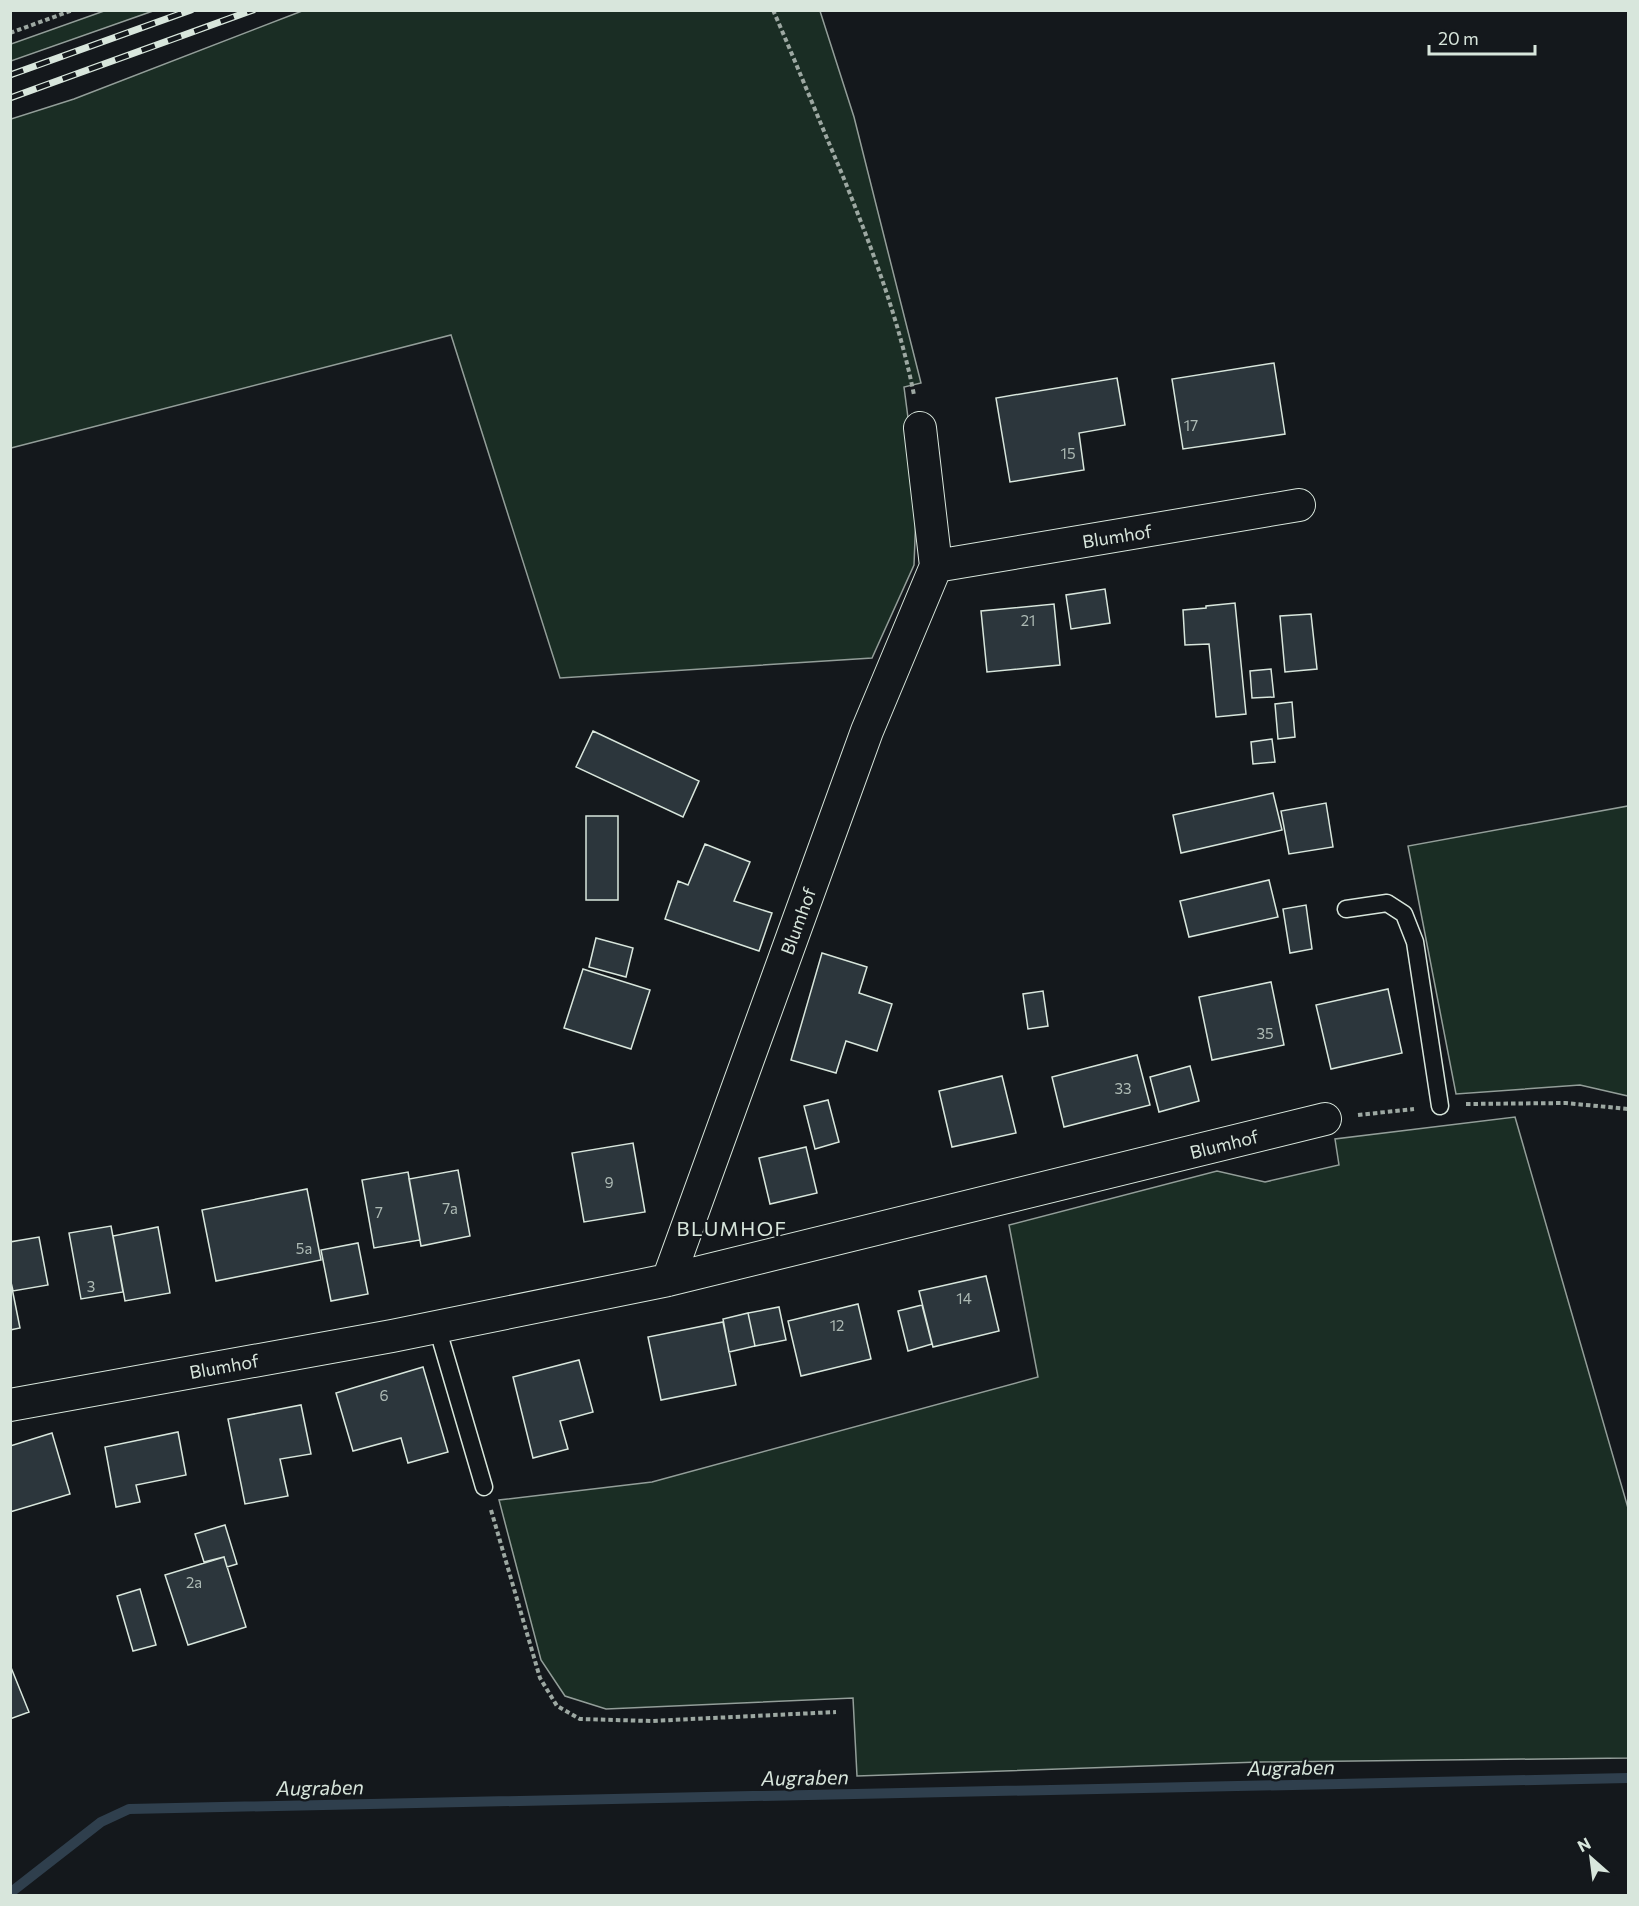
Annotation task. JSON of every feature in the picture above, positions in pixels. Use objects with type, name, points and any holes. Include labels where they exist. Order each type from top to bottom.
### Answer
[{"type":"street","name":"Blumhof","points":[[668,1280],[867,731],[936,566],[920,428]]},
{"type":"street","name":"Blumhof","points":[[936,566],[1299,505]]},
{"type":"street","name":"Blumhof","points":[[10,1405],[437,1327],[668,1280],[1325,1119]]},
{"type":"lane","points":[[1346,909],[1387,903],[1404,914],[1415,942],[1440,1106]]},
{"type":"lane","points":[[437,1327],[484,1487]]},
{"type":"path","points":[[10,33],[73,10]]},
{"type":"path","points":[[773,10],[869,244],[900,338],[920,428]]},
{"type":"path","points":[[1325,1119],[1456,1104],[1566,1103],[1629,1109]]},
{"type":"path","points":[[484,1487],[540,1678],[557,1706],[580,1719],[651,1721],[836,1712]]},
{"type":"green space","points":[[104,11],[153,11],[11,61],[11,44]]},
{"type":"green space","points":[[302,11],[820,11],[854,117],[921,383],[904,387],[917,487],[914,565],[872,658],[560,678],[451,335],[11,448],[11,119],[74,99]]},
{"type":"green space","points":[[1628,806],[1628,1096],[1580,1085],[1456,1094],[1408,846]]},
{"type":"green space","points":[[1515,1117],[1628,1508],[1628,1758],[1259,1762],[857,1776],[853,1698],[606,1709],[565,1696],[541,1660],[499,1500],[652,1482],[1038,1377],[1009,1225],[1217,1171],[1265,1182],[1339,1165],[1335,1139]]},
{"type":"building","points":[[1274,363],[1285,434],[1183,449],[1172,379]]},
{"type":"building","points":[[1117,378],[1125,425],[1079,433],[1084,470],[1010,482],[996,398]]},
{"type":"building","points":[[1105,589],[1110,623],[1071,629],[1066,595]]},
{"type":"building","points":[[1235,603],[1246,714],[1216,717],[1209,644],[1185,645],[1183,610]]},
{"type":"building","points":[[1054,604],[1060,665],[987,672],[981,611]]},
{"type":"building","points":[[1311,614],[1317,669],[1285,672],[1280,616]]},
{"type":"building","points":[[1271,669],[1274,697],[1252,698],[1250,671]]},
{"type":"building","points":[[1292,702],[1295,737],[1278,739],[1275,704]]},
{"type":"building","points":[[593,731],[699,781],[683,817],[576,767]]},
{"type":"building","points":[[1272,739],[1275,762],[1253,764],[1251,742]]},
{"type":"building","points":[[1273,793],[1282,830],[1181,853],[1173,815]]},
{"type":"building","points":[[1326,803],[1333,847],[1289,854],[1281,811]]},
{"type":"building","points":[[586,816],[618,816],[618,900],[586,900]]},
{"type":"building","points":[[705,844],[750,862],[734,901],[772,913],[759,951],[665,919],[678,881],[688,885]]},
{"type":"building","points":[[1269,880],[1278,917],[1189,937],[1180,901]]},
{"type":"building","points":[[1306,905],[1312,949],[1290,953],[1283,909]]},
{"type":"building","points":[[596,938],[633,948],[626,977],[589,967]]},
{"type":"building","points":[[822,953],[867,967],[859,993],[892,1004],[877,1051],[846,1041],[836,1073],[791,1060]]},
{"type":"building","points":[[583,969],[650,990],[631,1049],[564,1028]]},
{"type":"building","points":[[1271,982],[1284,1045],[1212,1060],[1199,997]]},
{"type":"building","points":[[1388,989],[1402,1053],[1331,1069],[1316,1005]]},
{"type":"building","points":[[1043,991],[1048,1026],[1028,1029],[1023,994]]},
{"type":"building","points":[[1137,1055],[1150,1105],[1064,1127],[1052,1077]]},
{"type":"building","points":[[1190,1066],[1199,1101],[1159,1112],[1150,1077]]},
{"type":"building","points":[[1002,1076],[1016,1133],[952,1147],[939,1091]]},
{"type":"building","points":[[828,1100],[839,1142],[815,1149],[804,1106]]},
{"type":"building","points":[[633,1143],[645,1212],[584,1222],[572,1153]]},
{"type":"building","points":[[806,1147],[817,1193],[770,1204],[759,1158]]},
{"type":"building","points":[[458,1170],[470,1236],[421,1246],[409,1179]]},
{"type":"building","points":[[408,1172],[420,1240],[374,1248],[362,1180]]},
{"type":"building","points":[[307,1189],[321,1260],[216,1281],[202,1210]]},
{"type":"building","points":[[111,1226],[123,1292],[81,1299],[69,1233]]},
{"type":"building","points":[[158,1227],[170,1293],[125,1301],[113,1236]]},
{"type":"building","points":[[39,1237],[48,1285],[13,1291],[10,1278],[10,1242]]},
{"type":"building","points":[[358,1243],[368,1294],[331,1301],[321,1250]]},
{"type":"building","points":[[986,1276],[999,1331],[933,1347],[919,1291]]},
{"type":"building","points":[[10,1278],[20,1328],[10,1330]]},
{"type":"building","points":[[858,1304],[871,1359],[801,1376],[788,1321]]},
{"type":"building","points":[[922,1305],[932,1344],[908,1351],[898,1311]]},
{"type":"building","points":[[779,1307],[786,1340],[755,1346],[748,1313]]},
{"type":"building","points":[[748,1313],[755,1346],[729,1352],[723,1319]]},
{"type":"building","points":[[723,1322],[736,1385],[661,1400],[648,1337]]},
{"type":"building","points":[[579,1360],[593,1412],[560,1421],[568,1449],[533,1458],[513,1377]]},
{"type":"building","points":[[423,1367],[448,1452],[408,1463],[401,1438],[353,1451],[336,1393]]},
{"type":"building","points":[[301,1405],[311,1454],[280,1459],[288,1496],[245,1504],[228,1419]]},
{"type":"building","points":[[178,1432],[186,1475],[136,1485],[140,1502],[116,1507],[105,1447]]},
{"type":"building","points":[[52,1433],[70,1494],[10,1512],[10,1446]]},
{"type":"building","points":[[225,1525],[237,1564],[227,1567],[224,1557],[204,1562],[195,1534]]},
{"type":"building","points":[[224,1557],[246,1627],[188,1645],[165,1575]]},
{"type":"building","points":[[140,1589],[156,1645],[133,1651],[117,1596]]},
{"type":"building","points":[[10,1665],[29,1712],[10,1719]]},
{"type":"waterway","name":"Augraben","points":[[10,1893],[101,1822],[129,1809],[1628,1778]]},
{"type":"railway","points":[[10,75],[191,10]]},
{"type":"railway","points":[[10,98],[253,10]]},
{"type":"district","name":"BLUMHOF","points":[[732,1228]]}]
